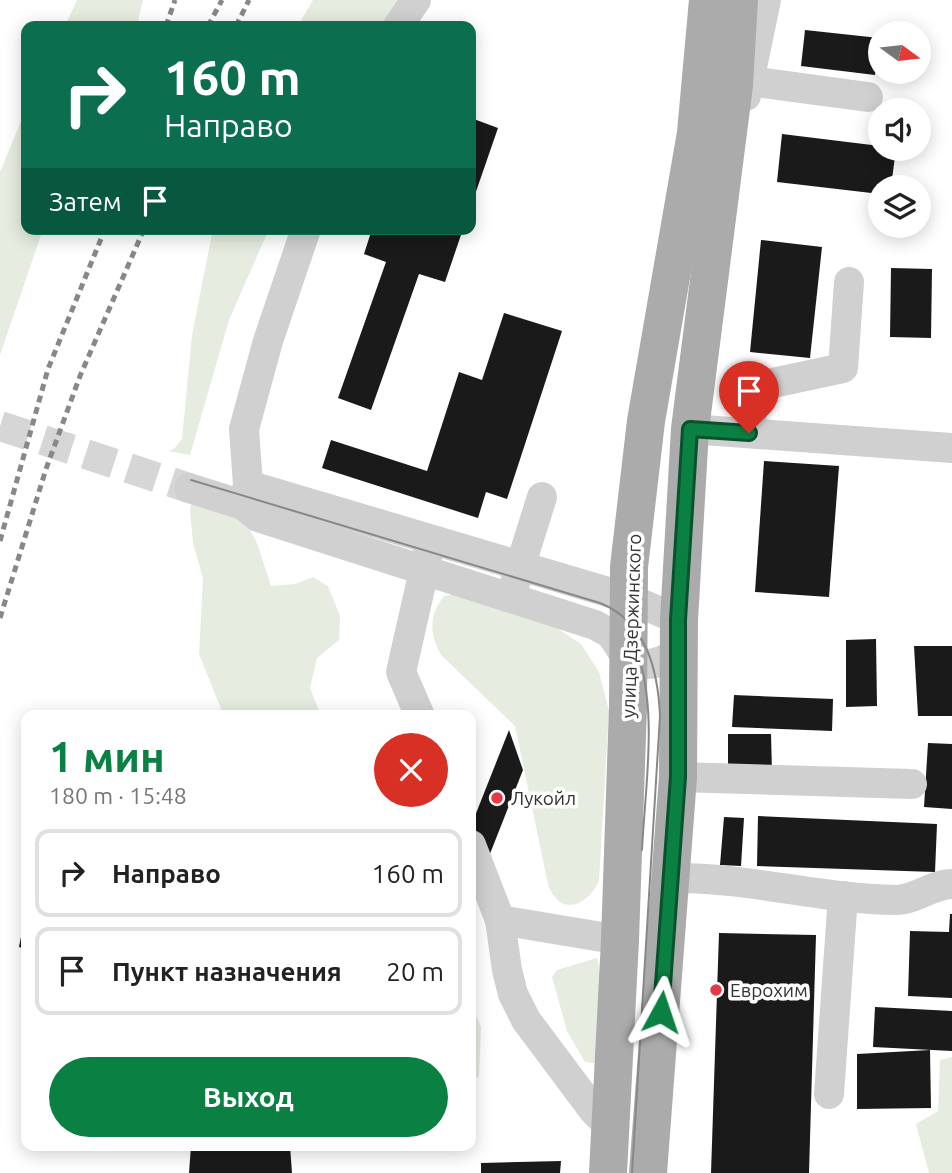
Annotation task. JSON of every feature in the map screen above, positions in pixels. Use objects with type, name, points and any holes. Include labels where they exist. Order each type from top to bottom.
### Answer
[{"type":"main road","name":"улица Дзержинского","points":[[608,1173],[620,940],[629,662],[629,567],[646,421],[696,133],[708,0]]},
{"type":"main road","points":[[648,1173],[678,777],[678,635],[690,429],[734,85],[739,0]]},
{"type":"lane","points":[[401,21],[416,0]]},
{"type":"lane","points":[[720,202],[766,0]]},
{"type":"lane","points":[[749,81],[867,97]]},
{"type":"lane","points":[[189,488],[246,495],[432,539],[521,565],[628,598],[678,635],[665,661],[653,665],[629,662],[611,634],[595,625],[258,517],[246,495],[244,429],[268,341],[304,235]]},
{"type":"lane","points":[[749,433],[754,401],[768,384],[843,368],[849,282]]},
{"type":"lane","points":[[690,429],[952,448]]},
{"type":"lane","points":[[511,598],[542,496]]},
{"type":"lane","points":[[417,710],[401,672],[432,539]]},
{"type":"lane","points":[[678,777],[912,783]]},
{"type":"lane","points":[[476,858],[500,920],[513,994],[526,1020],[594,1111],[611,1128]]},
{"type":"lane","points":[[671,878],[710,878],[843,896],[900,900],[952,884]]},
{"type":"lane","points":[[829,1094],[843,896]]},
{"type":"lane","points":[[500,920],[620,940]]},
{"type":"shaded area","points":[[77,0],[143,0],[138,21],[67,21]]},
{"type":"shaded area","points":[[313,0],[401,0],[386,21],[301,21]]},
{"type":"shaded area","points":[[21,121],[21,235],[41,235],[0,355],[0,172]]},
{"type":"shaded area","points":[[212,235],[266,235],[229,320],[190,455],[168,451],[174,449],[182,439],[192,335]]},
{"type":"shaded area","points":[[193,493],[240,511],[257,543],[271,586],[295,584],[313,577],[328,586],[340,616],[339,640],[317,658],[310,688],[319,710],[222,710],[199,654],[203,578],[193,543],[190,510]]},
{"type":"shaded area","points":[[461,594],[548,622],[581,644],[599,672],[609,711],[599,881],[588,897],[573,905],[559,901],[548,884],[515,726],[441,655],[434,639],[432,624],[439,603],[444,596]]},
{"type":"shaded area","points":[[597,958],[601,978],[600,1058],[594,1063],[585,1062],[567,1031],[552,977],[557,970]]},
{"type":"shaded area","points":[[476,1015],[481,1027],[479,1077],[476,1078]]},
{"type":"shaded area","points":[[952,1057],[952,1173],[929,1173],[916,1124],[938,1111],[940,1060]]},
{"type":"building","points":[[805,30],[868,37],[868,74],[801,66]]},
{"type":"building","points":[[476,120],[498,128],[476,192]]},
{"type":"building","points":[[782,134],[868,145],[868,161],[894,161],[893,175],[868,175],[868,193],[777,182]]},
{"type":"building","points":[[370,235],[461,235],[445,282],[419,274],[371,410],[338,398],[386,262],[364,254]]},
{"type":"building","points":[[761,240],[822,247],[810,358],[750,352]]},
{"type":"building","points":[[891,268],[932,269],[931,338],[890,337]]},
{"type":"building","points":[[504,313],[562,331],[507,499],[486,492],[478,518],[322,468],[331,440],[427,471],[459,372],[482,380]]},
{"type":"building","points":[[764,461],[839,466],[829,597],[755,592]]},
{"type":"building","points":[[876,639],[877,706],[846,707],[846,640]]},
{"type":"building","points":[[914,646],[952,646],[952,716],[918,716]]},
{"type":"building","points":[[734,695],[833,699],[832,731],[732,727]]},
{"type":"building","name":"Лукойл","points":[[509,730],[523,770],[476,889],[476,813]]},
{"type":"building","points":[[728,734],[771,734],[772,771],[728,771]]},
{"type":"building","points":[[928,743],[952,744],[952,809],[924,807]]},
{"type":"building","points":[[758,816],[937,824],[935,872],[757,866]]},
{"type":"building","points":[[724,817],[744,818],[741,866],[720,865]]},
{"type":"building","points":[[950,914],[952,998],[908,996],[910,931],[949,932]]},
{"type":"building","points":[[719,933],[816,935],[809,1173],[711,1173]]},
{"type":"building","points":[[875,1007],[952,1011],[952,1051],[873,1047]]},
{"type":"building","points":[[930,1050],[931,1108],[857,1109],[857,1054]]},
{"type":"building","points":[[191,1151],[290,1151],[292,1173],[189,1173]]},
{"type":"building","points":[[561,1161],[560,1173],[481,1173],[481,1163]]},
{"type":"tunnel","points":[[0,426],[189,488]]},
{"type":"tram line","points":[[191,480],[600,603],[616,611],[639,635],[653,665],[660,716],[632,1173]]},
{"type":"tram line","points":[[635,646],[647,694],[649,720],[642,850]]},
{"type":"railway","points":[[168,21],[175,0]]},
{"type":"railway","points":[[211,21],[222,0]]},
{"type":"railway","points":[[238,21],[249,0]]},
{"type":"railway","points":[[0,541],[48,369],[103,235]]},
{"type":"railway","points":[[0,618],[46,469],[80,376],[141,235]]},
{"type":"place","name":"Лукойл","points":[[497,798]]},
{"type":"place","name":"Еврохим","points":[[716,990]]},
{"type":"route","points":[[661,1012],[678,777],[678,620],[690,429],[749,433]]}]
